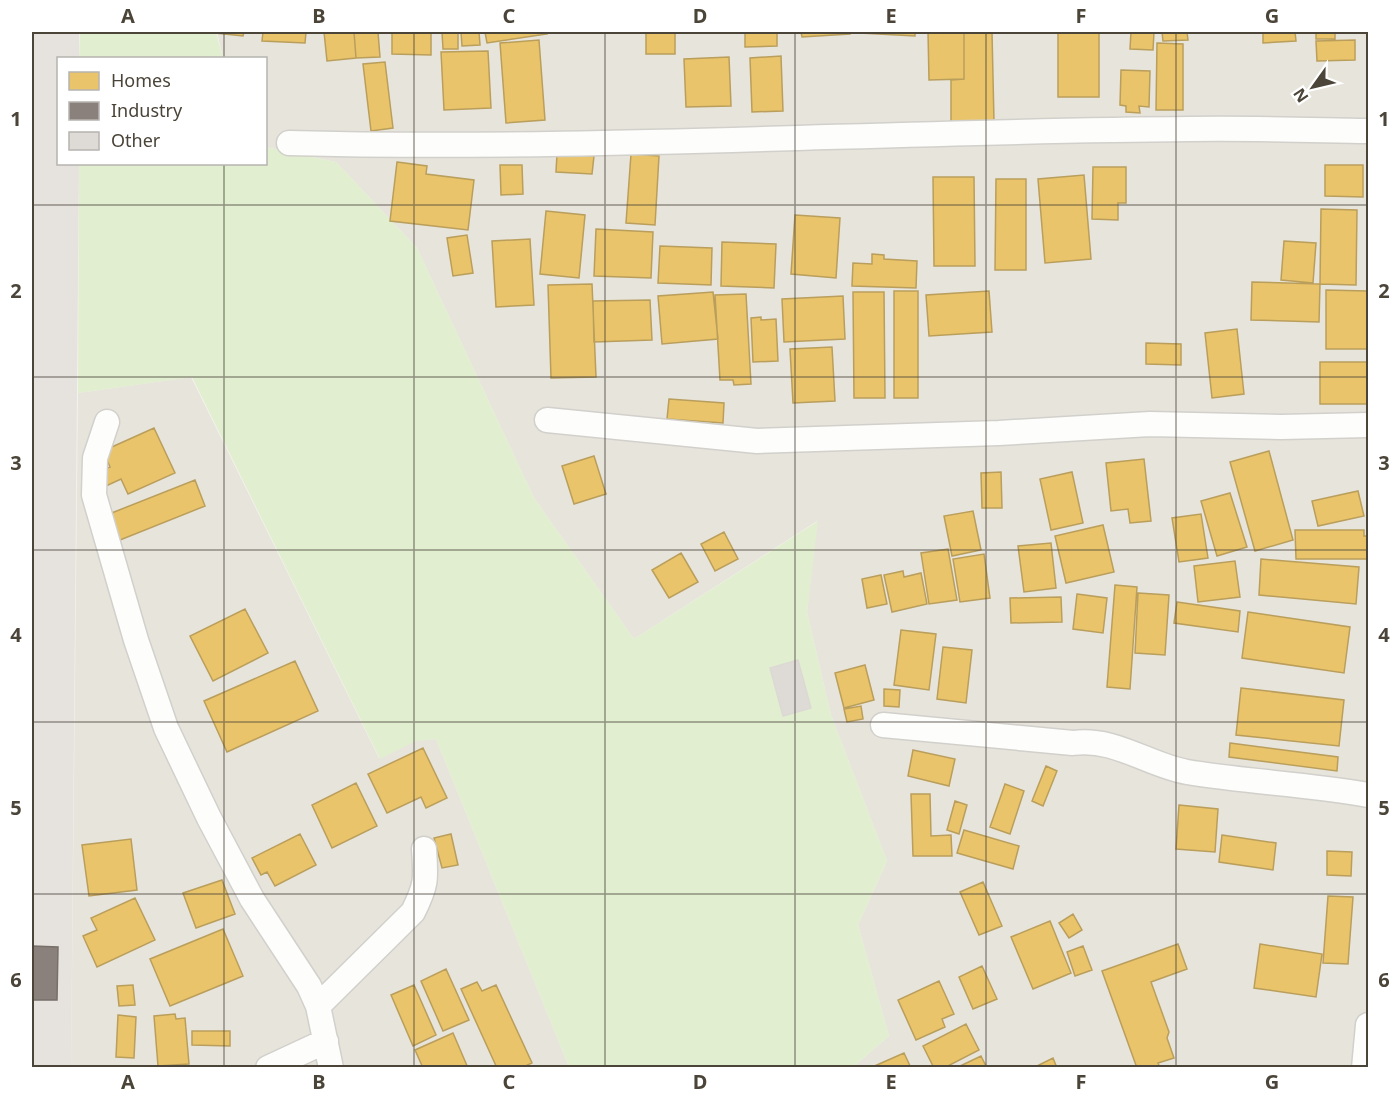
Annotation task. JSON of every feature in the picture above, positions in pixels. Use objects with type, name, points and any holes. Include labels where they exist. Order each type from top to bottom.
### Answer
[{"type":"street","points":[[289,143],[366,145],[722,140],[1190,129],[1368,131]]},
{"type":"street","points":[[547,420],[757,441],[999,433],[1150,424],[1281,427],[1368,425]]},
{"type":"street","points":[[107,422],[95,458],[94,495],[136,640],[166,728],[252,899],[292,958],[318,1006],[331,1068]]},
{"type":"street","points":[[883,725],[1073,743],[1090,741],[1114,746],[1138,757],[1184,771],[1368,795]]},
{"type":"street","points":[[318,1006],[412,912],[421,895],[426,878],[424,849]]},
{"type":"street","points":[[1364,1068],[1368,1025]]},
{"type":"street","points":[[268,1068],[326,1041]]},
{"type":"shaded area","points":[[32,32],[79,32],[79,57],[57,57],[57,165],[79,165],[71,1068],[32,1067]]},
{"type":"shaded area","points":[[217,32],[1368,32],[1368,1067],[853,1067],[889,1036],[858,925],[887,861],[831,715],[807,612],[817,521],[634,639],[534,498],[417,248],[336,162],[267,147],[267,57],[223,57]]},
{"type":"shaded area","points":[[191,377],[379,758],[416,740],[436,739],[569,1067],[71,1068],[78,393]]},
{"type":"green space","points":[[80,32],[216,32],[223,57],[79,57]]},
{"type":"green space","points":[[267,147],[336,162],[417,248],[534,498],[634,639],[818,521],[807,612],[831,715],[887,861],[858,925],[889,1036],[853,1067],[569,1067],[436,739],[416,741],[380,759],[192,377],[78,393],[79,165],[267,165]]},
{"type":"building: Homes","points":[[205,32],[244,32],[243,36]]},
{"type":"building: Homes","points":[[263,32],[306,32],[305,43],[262,41]]},
{"type":"building: Homes","points":[[324,32],[354,32],[356,58],[327,61]]},
{"type":"building: Homes","points":[[354,32],[378,32],[380,57],[356,58]]},
{"type":"building: Homes","points":[[392,32],[431,32],[431,55],[392,54]]},
{"type":"building: Homes","points":[[442,32],[458,32],[458,49],[443,49]]},
{"type":"building: Homes","points":[[461,32],[479,32],[480,45],[462,46]]},
{"type":"building: Homes","points":[[485,32],[546,32],[547,34],[487,43]]},
{"type":"building: Homes","points":[[646,32],[675,32],[675,54],[646,54]]},
{"type":"building: Homes","points":[[745,32],[777,32],[777,46],[745,47]]},
{"type":"building: Homes","points":[[801,32],[850,32],[850,34],[802,37]]},
{"type":"building: Homes","points":[[915,32],[915,36],[860,33]]},
{"type":"building: Homes","points":[[928,32],[964,32],[964,79],[929,80]]},
{"type":"building: Homes","points":[[964,32],[992,32],[994,122],[951,123],[951,80],[964,79]]},
{"type":"building: Homes","points":[[1058,32],[1099,32],[1099,97],[1058,97]]},
{"type":"building: Homes","points":[[1131,32],[1154,32],[1153,50],[1130,49]]},
{"type":"building: Homes","points":[[1162,32],[1187,32],[1188,40],[1163,41]]},
{"type":"building: Homes","points":[[1263,32],[1295,32],[1296,41],[1263,43]]},
{"type":"building: Homes","points":[[1316,32],[1335,32],[1335,39],[1316,39]]},
{"type":"building: Homes","points":[[539,40],[545,120],[506,123],[500,43]]},
{"type":"building: Homes","points":[[1355,40],[1355,60],[1317,61],[1316,41]]},
{"type":"building: Homes","points":[[1157,43],[1183,44],[1183,110],[1156,110]]},
{"type":"building: Homes","points":[[488,51],[491,108],[444,110],[441,52]]},
{"type":"building: Homes","points":[[781,56],[783,111],[752,112],[750,58]]},
{"type":"building: Homes","points":[[729,57],[731,106],[686,107],[684,59]]},
{"type":"building: Homes","points":[[385,62],[393,128],[371,131],[363,64]]},
{"type":"building: Homes","points":[[1121,70],[1150,71],[1149,107],[1139,106],[1140,113],[1126,112],[1126,106],[1120,105]]},
{"type":"building: Homes","points":[[557,154],[594,156],[592,174],[556,172]]},
{"type":"building: Homes","points":[[631,154],[659,156],[655,225],[626,223]]},
{"type":"building: Homes","points":[[397,162],[427,166],[426,174],[474,180],[468,230],[390,221]]},
{"type":"building: Homes","points":[[500,165],[522,165],[523,194],[501,195]]},
{"type":"building: Homes","points":[[1325,165],[1363,165],[1363,197],[1325,196]]},
{"type":"building: Homes","points":[[1093,167],[1126,167],[1126,203],[1118,203],[1118,220],[1092,219]]},
{"type":"building: Homes","points":[[1084,175],[1091,259],[1045,263],[1038,179]]},
{"type":"building: Homes","points":[[1367,175],[1368,175],[1368,246]]},
{"type":"building: Homes","points":[[933,177],[974,177],[975,266],[934,266]]},
{"type":"building: Homes","points":[[996,179],[1026,179],[1026,270],[995,270]]},
{"type":"building: Homes","points":[[1321,209],[1357,210],[1356,285],[1320,284]]},
{"type":"building: Homes","points":[[546,211],[585,215],[579,278],[540,274]]},
{"type":"building: Homes","points":[[795,215],[840,218],[836,278],[791,274]]},
{"type":"building: Homes","points":[[596,229],[653,232],[651,278],[594,276]]},
{"type":"building: Homes","points":[[467,235],[473,273],[453,276],[447,238]]},
{"type":"building: Homes","points":[[530,239],[534,305],[496,307],[492,241]]},
{"type":"building: Homes","points":[[1284,241],[1316,243],[1313,283],[1281,280]]},
{"type":"building: Homes","points":[[722,242],[776,244],[774,288],[721,286]]},
{"type":"building: Homes","points":[[660,246],[712,248],[711,285],[658,283]]},
{"type":"building: Homes","points":[[872,254],[884,255],[884,259],[917,261],[916,288],[852,286],[853,263],[872,264]]},
{"type":"building: Homes","points":[[1252,282],[1320,284],[1319,322],[1251,320]]},
{"type":"building: Homes","points":[[592,284],[596,377],[551,378],[548,285]]},
{"type":"building: Homes","points":[[1326,290],[1367,291],[1367,349],[1326,349]]},
{"type":"building: Homes","points":[[894,291],[918,291],[918,398],[894,398]]},
{"type":"building: Homes","points":[[989,291],[992,332],[929,336],[926,295]]},
{"type":"building: Homes","points":[[713,292],[718,339],[662,344],[658,296]]},
{"type":"building: Homes","points":[[853,292],[884,292],[885,398],[854,398]]},
{"type":"building: Homes","points":[[746,294],[751,384],[734,385],[733,380],[720,380],[715,295]]},
{"type":"building: Homes","points":[[843,296],[845,339],[784,342],[782,299]]},
{"type":"building: Homes","points":[[650,300],[652,340],[594,342],[593,301]]},
{"type":"building: Homes","points":[[761,317],[761,320],[776,319],[778,361],[753,362],[751,318]]},
{"type":"building: Homes","points":[[1237,329],[1244,394],[1212,398],[1205,333]]},
{"type":"building: Homes","points":[[1146,343],[1181,344],[1181,365],[1146,364]]},
{"type":"building: Homes","points":[[832,347],[835,401],[793,403],[790,349]]},
{"type":"building: Homes","points":[[1320,362],[1368,362],[1368,404],[1320,404]]},
{"type":"building: Homes","points":[[669,399],[724,403],[723,423],[667,419]]},
{"type":"building: Homes","points":[[154,428],[175,473],[128,494],[121,479],[106,486],[100,471],[110,467],[103,451]]},
{"type":"building: Homes","points":[[1269,451],[1293,540],[1255,551],[1230,462]]},
{"type":"building: Homes","points":[[594,456],[606,494],[574,504],[562,466]]},
{"type":"building: Homes","points":[[1144,459],[1151,521],[1130,523],[1128,509],[1111,511],[1106,463]]},
{"type":"building: Homes","points":[[1001,472],[1002,508],[982,508],[981,473]]},
{"type":"building: Homes","points":[[1072,472],[1083,523],[1051,530],[1040,479]]},
{"type":"building: Homes","points":[[195,480],[205,506],[115,542],[104,516]]},
{"type":"building: Homes","points":[[1358,491],[1364,516],[1318,526],[1312,501]]},
{"type":"building: Homes","points":[[1230,493],[1247,547],[1217,556],[1201,501]]},
{"type":"building: Homes","points":[[973,511],[981,550],[952,556],[944,516]]},
{"type":"building: Homes","points":[[1201,514],[1208,558],[1179,562],[1172,518]]},
{"type":"building: Homes","points":[[1103,525],[1114,572],[1066,583],[1055,536]]},
{"type":"building: Homes","points":[[1295,530],[1364,530],[1364,536],[1368,536],[1368,559],[1296,559]]},
{"type":"building: Homes","points":[[724,532],[738,559],[715,571],[701,544]]},
{"type":"building: Homes","points":[[1051,543],[1056,588],[1024,592],[1018,546]]},
{"type":"building: Homes","points":[[948,549],[957,600],[929,604],[921,553]]},
{"type":"building: Homes","points":[[681,553],[698,582],[669,598],[652,570]]},
{"type":"building: Homes","points":[[984,554],[990,598],[960,602],[953,559]]},
{"type":"building: Homes","points":[[1261,559],[1359,567],[1356,604],[1259,595]]},
{"type":"building: Homes","points":[[1235,561],[1240,597],[1198,602],[1194,566]]},
{"type":"building: Homes","points":[[903,571],[904,577],[921,573],[927,604],[892,612],[884,575]]},
{"type":"building: Homes","points":[[881,575],[887,604],[867,608],[862,579]]},
{"type":"building: Homes","points":[[1115,585],[1137,587],[1130,689],[1107,687]]},
{"type":"building: Homes","points":[[1138,593],[1169,595],[1165,655],[1135,653]]},
{"type":"building: Homes","points":[[1077,594],[1107,598],[1103,633],[1073,629]]},
{"type":"building: Homes","points":[[1061,597],[1062,622],[1011,623],[1010,598]]},
{"type":"building: Homes","points":[[1177,602],[1240,611],[1238,632],[1174,623]]},
{"type":"building: Homes","points":[[245,609],[268,653],[213,681],[190,636]]},
{"type":"building: Homes","points":[[1248,612],[1350,627],[1344,673],[1242,658]]},
{"type":"building: Homes","points":[[901,630],[936,634],[929,690],[894,685]]},
{"type":"building: Homes","points":[[943,647],[972,650],[966,703],[937,699]]},
{"type":"building: Homes","points":[[295,661],[318,711],[227,752],[204,701]]},
{"type":"building: Homes","points":[[865,665],[874,700],[844,708],[835,673]]},
{"type":"building: Homes","points":[[1241,688],[1344,700],[1339,746],[1236,735]]},
{"type":"building: Homes","points":[[884,689],[900,690],[899,707],[884,706]]},
{"type":"building: Homes","points":[[861,706],[863,719],[847,722],[844,709]]},
{"type":"building: Homes","points":[[1230,743],[1338,757],[1337,771],[1229,757]]},
{"type":"building: Homes","points":[[423,748],[447,798],[426,808],[421,797],[387,813],[368,774]]},
{"type":"building: Homes","points":[[913,750],[955,759],[949,786],[908,776]]},
{"type":"building: Homes","points":[[1046,766],[1057,771],[1043,806],[1032,801]]},
{"type":"building: Homes","points":[[356,783],[377,826],[332,848],[312,805]]},
{"type":"building: Homes","points":[[1005,784],[1024,791],[1010,834],[990,827]]},
{"type":"building: Homes","points":[[911,794],[930,794],[931,836],[951,835],[952,856],[913,856]]},
{"type":"building: Homes","points":[[955,801],[967,805],[959,834],[947,830]]},
{"type":"building: Homes","points":[[1179,805],[1218,809],[1215,852],[1176,849]]},
{"type":"building: Homes","points":[[964,830],[1019,846],[1013,869],[957,853]]},
{"type":"building: Homes","points":[[300,834],[316,865],[275,886],[267,872],[261,875],[252,858]]},
{"type":"building: Homes","points":[[451,834],[458,865],[442,868],[434,838]]},
{"type":"building: Homes","points":[[1222,835],[1276,843],[1273,870],[1219,862]]},
{"type":"building: Homes","points":[[131,839],[137,890],[89,896],[82,845]]},
{"type":"building: Homes","points":[[1327,851],[1352,852],[1351,876],[1327,875]]},
{"type":"building: Homes","points":[[222,880],[235,914],[196,928],[183,893]]},
{"type":"building: Homes","points":[[983,882],[1002,926],[979,935],[960,892]]},
{"type":"building: Homes","points":[[1328,896],[1353,897],[1348,964],[1323,963]]},
{"type":"building: Homes","points":[[135,898],[155,940],[97,967],[83,936],[97,930],[91,918]]},
{"type":"building: Homes","points":[[1073,914],[1082,930],[1069,938],[1059,923]]},
{"type":"building: Homes","points":[[1050,921],[1071,973],[1033,989],[1011,937]]},
{"type":"building: Homes","points":[[223,929],[243,976],[170,1006],[150,959]]},
{"type":"building: Homes","points":[[1178,944],[1187,969],[1151,982],[1169,1032],[1167,1038],[1174,1058],[1158,1063],[1160,1068],[1137,1068],[1102,971]]},
{"type":"building: Homes","points":[[1260,944],[1322,954],[1316,997],[1254,988]]},
{"type":"building: Homes","points":[[1083,946],[1092,970],[1075,976],[1067,952]]},
{"type":"building: Homes","points":[[982,966],[997,999],[973,1009],[959,977]]},
{"type":"building: Homes","points":[[446,969],[469,1020],[443,1031],[421,981]]},
{"type":"building: Homes","points":[[939,981],[954,1014],[942,1019],[945,1027],[916,1040],[898,1000]]},
{"type":"building: Homes","points":[[477,982],[482,991],[496,985],[532,1063],[521,1068],[497,1068],[461,989]]},
{"type":"building: Homes","points":[[133,985],[135,1005],[119,1006],[117,986]]},
{"type":"building: Homes","points":[[414,985],[436,1035],[413,1046],[391,995]]},
{"type":"building: Homes","points":[[175,1014],[176,1019],[185,1018],[189,1064],[158,1066],[154,1016]]},
{"type":"building: Homes","points":[[118,1015],[136,1017],[134,1058],[116,1057]]},
{"type":"building: Homes","points":[[966,1024],[979,1050],[944,1068],[934,1068],[923,1046]]},
{"type":"building: Homes","points":[[192,1031],[230,1031],[230,1046],[192,1045]]},
{"type":"building: Homes","points":[[453,1033],[468,1068],[423,1068],[415,1050]]},
{"type":"building: Homes","points":[[904,1053],[911,1068],[870,1068]]},
{"type":"building: Homes","points":[[981,1056],[987,1068],[956,1068]]},
{"type":"building: Homes","points":[[1053,1058],[1057,1068],[1033,1068]]},
{"type":"building: Industry","points":[[32,946],[58,947],[57,1000],[32,1000]]},
{"type":"building: Other","points":[[798,660],[811,708],[783,716],[770,668]]}]
